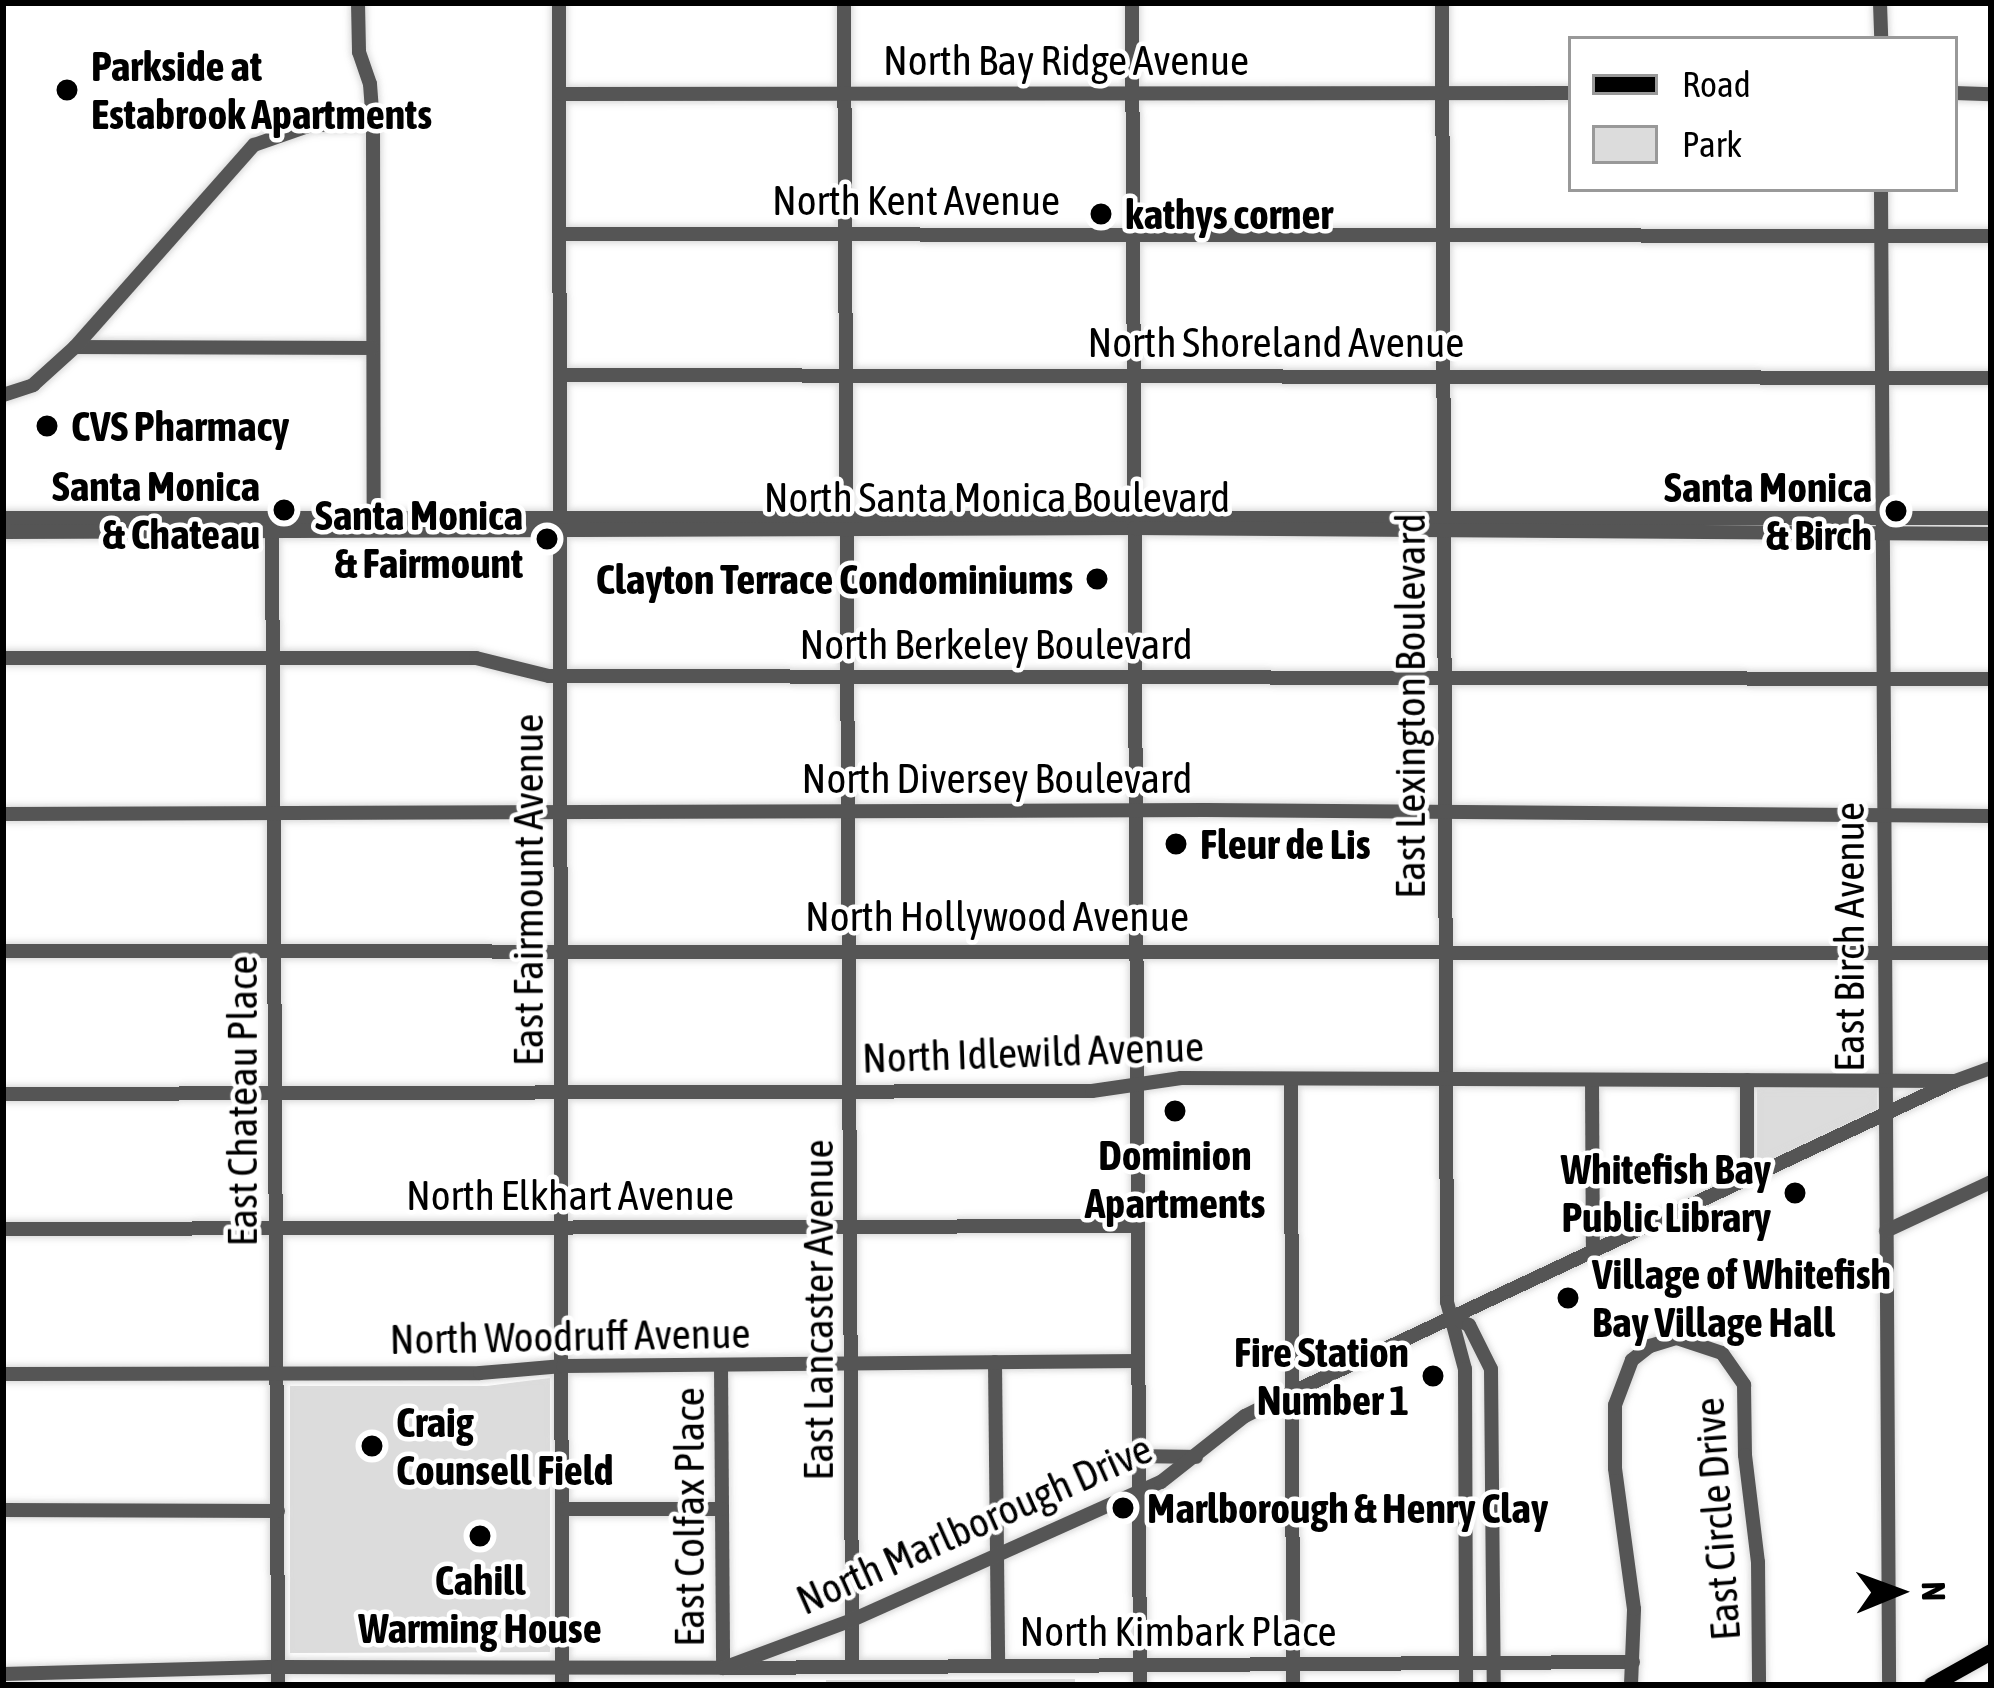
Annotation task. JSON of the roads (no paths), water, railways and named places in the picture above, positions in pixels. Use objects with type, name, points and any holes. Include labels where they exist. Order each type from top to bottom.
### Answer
[{"type":"main road","points":[[1932,1685],[1991,1652]]},
{"type":"street","points":[[358,3],[359,52],[370,84],[373,124],[374,524]]},
{"type":"street","name":"East Fairmount Avenue","points":[[560,3],[562,1685]]},
{"type":"street","name":"East Lancaster Avenue","points":[[844,3],[852,1664]]},
{"type":"street","points":[[1132,3],[1140,1685]]},
{"type":"street","name":"East Lexington Boulevard","points":[[1442,3],[1444,1080],[1448,1303],[1465,1370],[1466,1685]]},
{"type":"street","points":[[1880,3],[1881,36]]},
{"type":"street","name":"North Bay Ridge Avenue","points":[[561,94],[1568,93]]},
{"type":"street","points":[[1958,93],[1991,94]]},
{"type":"street","points":[[3,395],[33,386],[75,347],[254,146],[281,131],[311,125],[373,124]]},
{"type":"street","name":"East Birch Avenue","points":[[1881,192],[1888,1685]]},
{"type":"street","name":"North Kent Avenue","points":[[560,234],[1991,236]]},
{"type":"street","points":[[75,347],[372,348]]},
{"type":"street","name":"North Shoreland Avenue","points":[[561,375],[1991,379]]},
{"type":"street","name":"North Santa Monica Boulevard","points":[[3,518],[272,524],[1880,526],[1991,534]]},
{"type":"street","name":"North Santa Monica Boulevard","points":[[1880,526],[1991,518]]},
{"type":"street","name":"North Santa Monica Boulevard","points":[[3,532],[272,524]]},
{"type":"street","name":"East Chateau Place","points":[[272,524],[278,1685]]},
{"type":"street","name":"North Berkeley Boulevard","points":[[3,658],[476,658],[519,673],[560,676],[1991,679]]},
{"type":"street","name":"North Diversey Boulevard","points":[[3,814],[1991,815]]},
{"type":"street","name":"North Hollywood Avenue","points":[[3,950],[1991,953]]},
{"type":"street","name":"North Idlewild Avenue","points":[[3,1094],[1092,1091],[1181,1078],[1955,1081],[1991,1068]]},
{"type":"street","points":[[1291,1079],[1293,1685]]},
{"type":"street","points":[[1747,1080],[1747,1179]]},
{"type":"street","points":[[1592,1081],[1593,1250]]},
{"type":"street","points":[[1904,1081],[1932,1092]]},
{"type":"street","name":"North Marlborough Drive","points":[[3,1674],[278,1667],[723,1668],[852,1620],[1139,1491],[1196,1457],[1245,1416],[1955,1081]]},
{"type":"street","points":[[1862,1126],[1878,1132],[1885,1149]]},
{"type":"street","points":[[1886,1231],[1991,1182]]},
{"type":"street","name":"North Elkhart Avenue","points":[[3,1229],[1137,1226]]},
{"type":"street","points":[[1453,1317],[1468,1325],[1491,1370],[1494,1685]]},
{"type":"street","name":"East Circle Drive","points":[[1630,1685],[1630,1556],[1616,1468],[1618,1389],[1623,1373],[1644,1350],[1668,1339],[1689,1338],[1722,1353],[1744,1385],[1744,1455],[1758,1562],[1759,1685]]},
{"type":"street","name":"North Woodruff Avenue","points":[[3,1374],[480,1373],[563,1366],[1138,1360]]},
{"type":"street","points":[[995,1363],[998,1664]]},
{"type":"street","name":"East Colfax Place","points":[[721,1365],[723,1668]]},
{"type":"street","points":[[1138,1456],[1196,1457]]},
{"type":"street","points":[[564,1510],[722,1509]]},
{"type":"street","points":[[3,1510],[278,1511]]},
{"type":"street","name":"North Kimbark Place","points":[[723,1668],[1633,1662]]},
{"type":"place","name":"Parkside at Estabrook Apartments","points":[[67,90]]},
{"type":"place","name":"kathys corner","points":[[1101,214]]},
{"type":"place","name":"CVS Pharmacy","points":[[47,426]]},
{"type":"place","name":"Santa Monica & Chateau","points":[[284,510]]},
{"type":"place","name":"Santa Monica & Birch","points":[[1896,511]]},
{"type":"place","name":"Santa Monica & Fairmount","points":[[547,539]]},
{"type":"place","name":"Clayton Terrace Condominiums","points":[[1097,579]]},
{"type":"place","name":"Fleur de Lis","points":[[1176,844]]},
{"type":"place","name":"Dominion Apartments","points":[[1175,1111]]},
{"type":"place","name":"Whitefish Bay Public Library","points":[[1795,1193]]},
{"type":"place","name":"Village of Whitefish Bay Village Hall","points":[[1568,1298]]},
{"type":"place","name":"Fire Station Number 1","points":[[1433,1376]]},
{"type":"place","name":"Craig Counsell Field","points":[[372,1446]]},
{"type":"place","name":"Marlborough & Henry Clay","points":[[1123,1508]]},
{"type":"place","name":"Cahill Warming House","points":[[480,1536]]}]
